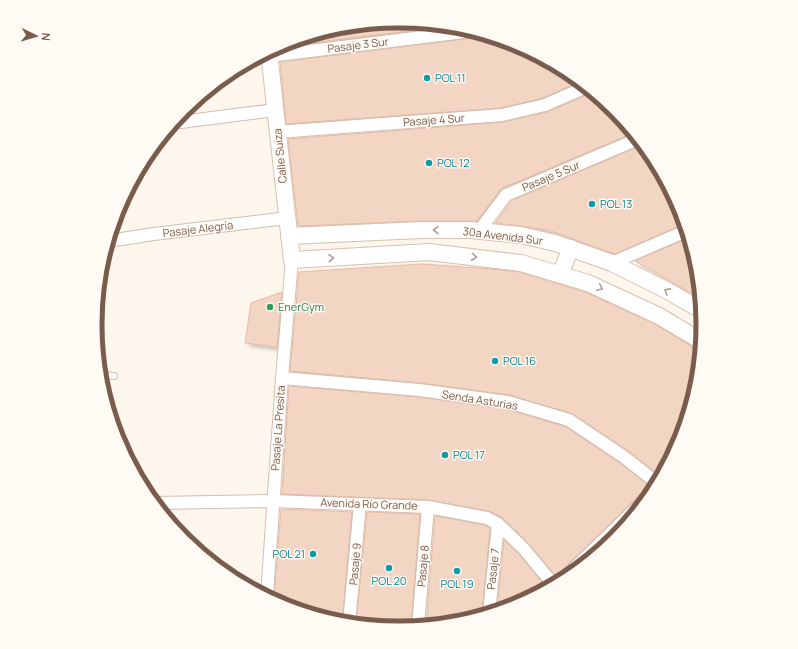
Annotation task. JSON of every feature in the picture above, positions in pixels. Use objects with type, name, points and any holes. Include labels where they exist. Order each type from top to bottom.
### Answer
[{"type":"street","name":"Pasaje 3 Sur","points":[[283,52],[452,33]]},
{"type":"street","name":"Calle Suiza","points":[[269,58],[292,260]]},
{"type":"street","name":"Pasaje 4 Sur","points":[[277,132],[502,115],[545,105],[580,90]]},
{"type":"street","points":[[183,122],[275,110]]},
{"type":"street","name":"Pasaje 5 Sur","points":[[478,231],[506,195],[632,142]]},
{"type":"street","name":"Pasaje Alegría","points":[[115,240],[287,218]]},
{"type":"street","name":"30a Avenida Sur","points":[[289,236],[421,230],[478,231],[521,235],[556,242],[612,263],[695,307]]},
{"type":"street","points":[[612,263],[681,233]]},
{"type":"street","points":[[560,274],[571,248]]},
{"type":"street","points":[[292,260],[430,252],[521,263],[588,283],[659,316],[695,338]]},
{"type":"street","name":"Pasaje La Presita","points":[[267,590],[292,260]]},
{"type":"street","name":"Senda Asturias","points":[[282,378],[419,390],[508,402],[569,420],[624,457],[652,479]]},
{"type":"street","name":"Avenida Río Grande","points":[[163,504],[273,501],[360,504],[428,507],[487,518],[498,524],[523,548],[550,579]]},
{"type":"street","name":"Pasaje 9","points":[[350,616],[360,504]]},
{"type":"street","name":"Pasaje 8","points":[[419,620],[428,507]]},
{"type":"street","name":"Pasaje 7","points":[[490,606],[498,524]]},
{"type":"lane","points":[[107,375],[114,376]]},
{"type":"building","points":[[399,28],[422,29],[305,44],[322,38],[360,31]]},
{"type":"building","name":"POL 11","points":[[473,38],[494,44],[530,59],[573,85],[543,98],[501,108],[286,124],[280,62]]},
{"type":"building","name":"POL 12","points":[[586,95],[609,115],[627,135],[503,188],[477,221],[421,221],[298,226],[288,139],[504,122],[548,112]]},
{"type":"building","name":"POL 13","points":[[637,147],[656,176],[679,226],[615,254],[551,231],[495,223],[511,201]]},
{"type":"building","points":[[683,240],[690,267],[694,295],[635,261]]},
{"type":"building","name":"POL 16","points":[[422,264],[519,272],[585,292],[655,324],[695,348],[690,382],[680,420],[656,473],[629,451],[573,414],[510,395],[420,383],[290,371],[299,272]]},
{"type":"building","points":[[282,292],[277,347],[245,343],[251,303]]},
{"type":"building","name":"POL 17","points":[[289,386],[418,397],[506,409],[566,427],[620,463],[648,485],[644,491],[556,576],[528,543],[503,518],[489,511],[428,500],[282,494]]},
{"type":"building","name":"POL 21","points":[[281,509],[352,512],[343,615],[322,611],[274,593]]},
{"type":"building","name":"POL 20","points":[[367,512],[420,514],[412,620],[399,621],[357,617]]},
{"type":"building","name":"POL 19","points":[[435,516],[484,525],[490,528],[483,609],[457,615],[426,619]]},
{"type":"building","points":[[504,540],[518,553],[543,583],[498,604]]},
{"type":"place","name":"POL 11","points":[[427,78]]},
{"type":"place","name":"POL 12","points":[[429,163]]},
{"type":"place","name":"POL 13","points":[[592,204]]},
{"type":"place","name":"EnerGym","points":[[270,307]]},
{"type":"place","name":"POL 16","points":[[495,361]]},
{"type":"place","name":"POL 17","points":[[445,455]]},
{"type":"place","name":"POL 21","points":[[313,554]]},
{"type":"place","name":"POL 20","points":[[389,568]]},
{"type":"place","name":"POL 19","points":[[457,571]]}]
